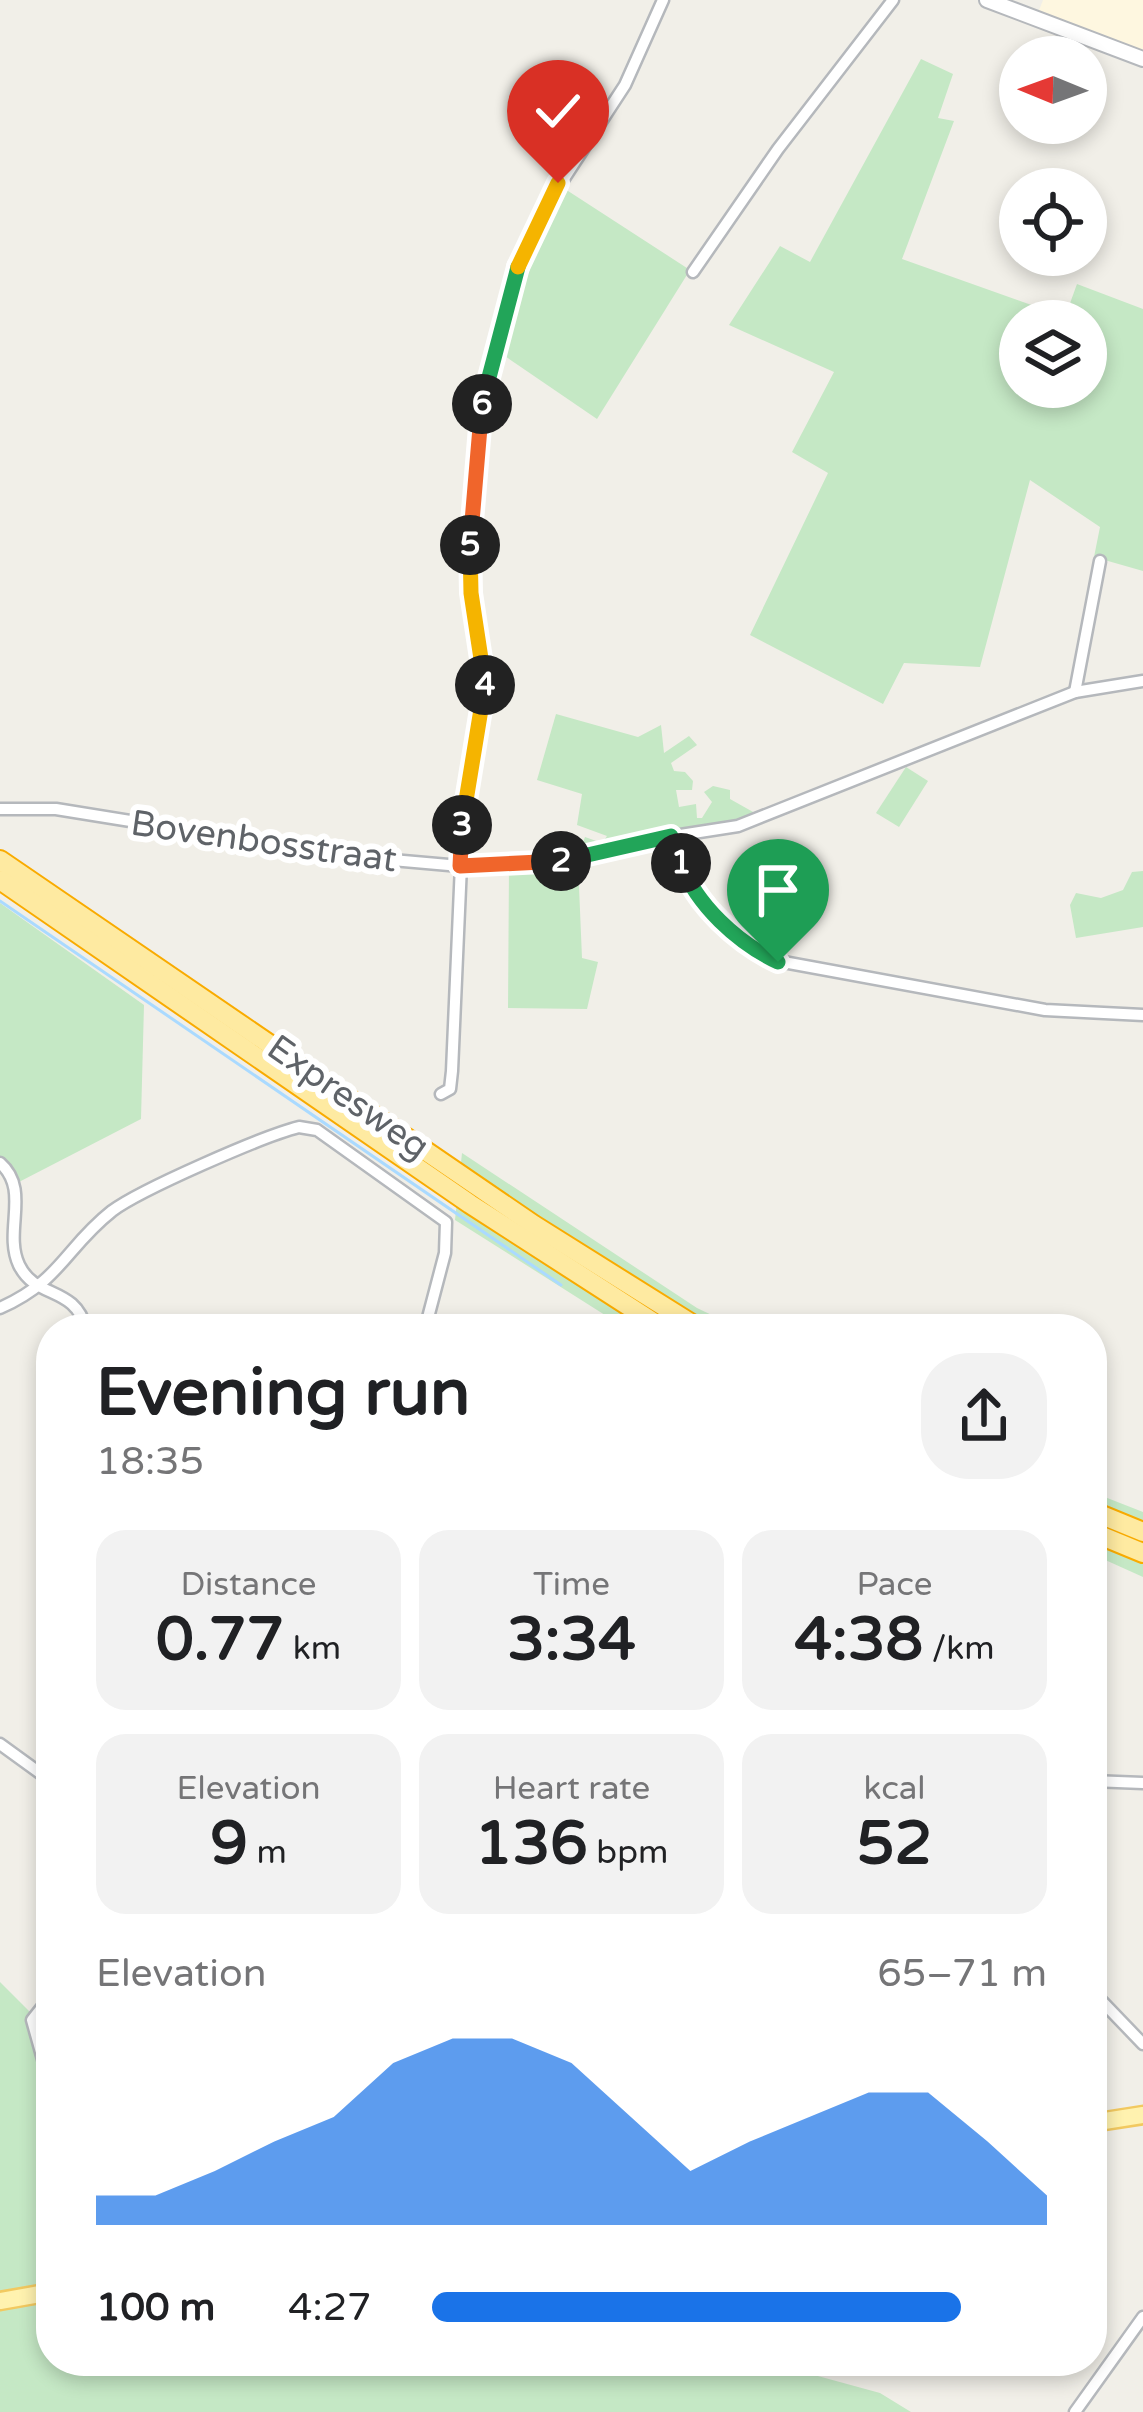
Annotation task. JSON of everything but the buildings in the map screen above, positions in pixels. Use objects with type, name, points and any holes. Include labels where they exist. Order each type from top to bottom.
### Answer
[{"type":"highway","name":"Expresweg","points":[[0,860],[534,1225],[676,1314]]},
{"type":"highway","name":"Expresweg","points":[[0,880],[470,1204],[641,1314]]},
{"type":"highway","points":[[1107,1517],[1143,1532]]},
{"type":"highway","points":[[1107,1538],[1143,1553]]},
{"type":"main road","points":[[1107,2121],[1143,2115]]},
{"type":"main road","points":[[0,2301],[36,2295]]},
{"type":"street","points":[[441,1094],[450,1089],[452,1071],[464,796],[486,674],[471,593],[472,479],[494,342],[537,220],[625,85],[663,0]]},
{"type":"street","points":[[693,272],[824,87],[893,0]]},
{"type":"street","points":[[987,0],[1143,59]]},
{"type":"street","points":[[1075,692],[1100,561]]},
{"type":"street","name":"Bovenbosstraat","points":[[0,809],[32,806],[347,856],[460,866],[574,860],[671,836],[738,826],[1075,692],[1143,681]]},
{"type":"street","points":[[671,836],[701,901],[757,951],[778,962],[1045,1010],[1143,1016]]},
{"type":"street","points":[[0,1308],[42,1287],[114,1209],[299,1126],[317,1130],[446,1222],[445,1253],[429,1314]]},
{"type":"street","points":[[0,1163],[15,1184],[17,1261],[42,1287],[74,1302],[79,1314]]},
{"type":"street","points":[[0,1744],[36,1768]]},
{"type":"street","points":[[1107,1782],[1143,1784]]},
{"type":"street","points":[[1107,2007],[1143,2044]]},
{"type":"street","points":[[36,2015],[32,2020],[36,2034]]},
{"type":"street","points":[[1107,2367],[1143,2317]]},
{"type":"street","points":[[1075,2412],[1101,2376]]},
{"type":"shaded area","points":[[1043,0],[1143,0],[1143,51],[1107,36],[1038,13]]},
{"type":"green space","points":[[921,59],[953,74],[938,118],[954,121],[902,259],[1017,300],[999,300],[999,408],[1107,408],[1107,300],[1071,300],[1077,284],[1143,309],[1143,571],[1094,557],[1100,527],[1030,480],[980,667],[904,663],[883,704],[750,635],[828,473],[792,452],[834,372],[729,325],[780,246],[810,262]]},
{"type":"green space","points":[[565,189],[690,270],[597,419],[499,352],[541,232]]},
{"type":"green space","points":[[556,714],[638,737],[661,725],[664,753],[689,736],[697,745],[671,763],[674,771],[685,772],[693,781],[692,790],[676,790],[679,807],[696,804],[697,818],[702,818],[712,802],[704,792],[713,786],[730,790],[730,799],[762,817],[629,843],[578,863],[582,958],[598,962],[587,1009],[508,1008],[509,866],[554,862],[556,855],[580,850],[585,837],[602,843],[607,836],[577,825],[582,794],[537,780]]},
{"type":"green space","points":[[906,767],[928,781],[899,827],[876,813]]},
{"type":"green space","points":[[1143,871],[1143,927],[1076,938],[1070,905],[1076,893],[1101,898],[1123,890],[1132,872]]},
{"type":"green space","points":[[0,903],[144,1005],[141,1119],[17,1183],[0,1159]]},
{"type":"green space","points":[[462,1153],[710,1314],[603,1314],[455,1220]]},
{"type":"green space","points":[[1107,1498],[1143,1512],[1143,1577],[1107,1561]]},
{"type":"green space","points":[[0,1982],[36,2018],[36,2376],[818,2376],[880,2393],[911,2412],[0,2412]]},
{"type":"waterway","points":[[0,901],[561,1285]]},
{"type":"route","points":[[558,183],[537,220],[508,293],[480,413],[472,479],[470,572],[486,674],[464,796],[460,866],[574,860],[671,836],[688,883],[701,901],[757,951],[778,962]]}]
